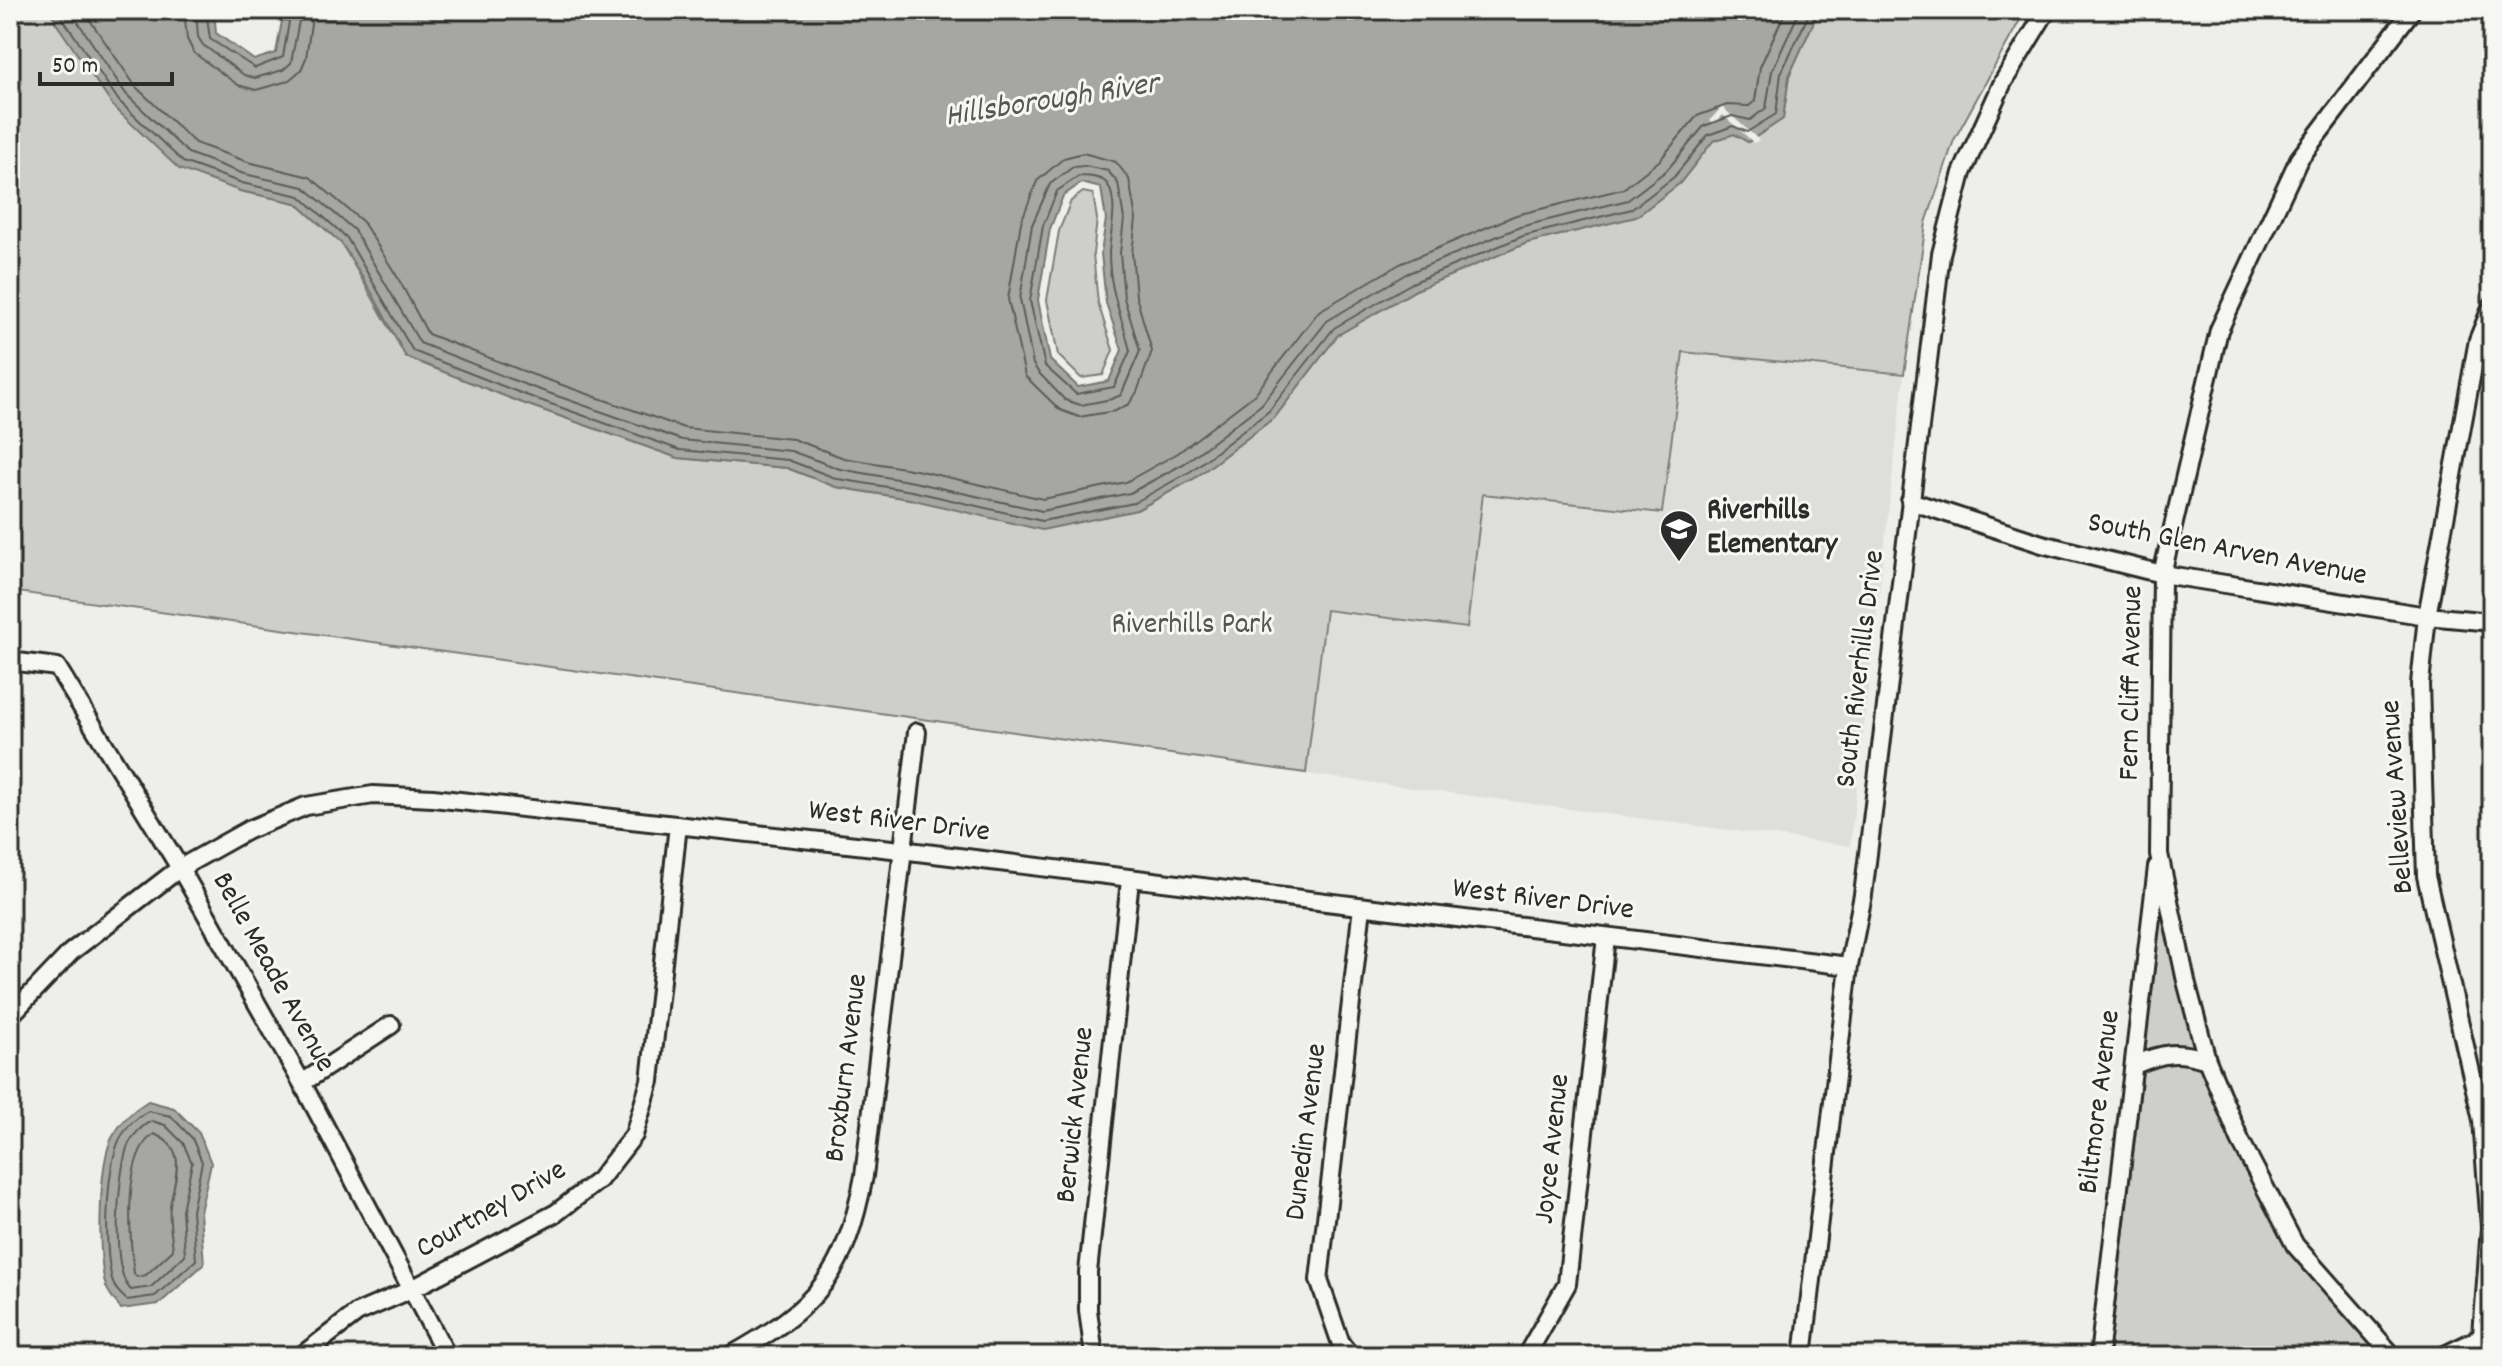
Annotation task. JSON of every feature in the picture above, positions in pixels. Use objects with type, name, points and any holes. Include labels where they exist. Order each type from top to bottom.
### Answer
[{"type":"street","name":"South Riverhills Drive","points":[[1803,1356],[1849,966],[1863,895],[1941,254],[1962,173],[2003,82],[2047,10]]},
{"type":"street","name":"Fern Cliff Avenue","points":[[2393,1356],[2295,1245],[2240,1140],[2207,1060],[2186,981],[2159,854],[2162,574],[2219,330],[2299,159],[2412,10]]},
{"type":"street","name":"Belleview Avenue","points":[[2487,1334],[2490,1227],[2482,1120],[2426,876],[2420,684],[2427,616],[2478,340],[2492,306]]},
{"type":"street","name":"South Glen Arven Avenue","points":[[1910,501],[2042,544],[2162,574],[2427,616],[2492,622]]},
{"type":"street","name":"Belle Meade Avenue","points":[[10,661],[57,667],[180,868],[302,1083],[447,1356]]},
{"type":"street","name":"Broxburn Avenue","points":[[730,1356],[752,1351],[791,1319],[830,1278],[855,1222],[864,1176],[917,732]]},
{"type":"street","name":"West River Drive","points":[[10,1016],[71,952],[180,868],[248,830],[306,806],[373,795],[433,798],[901,850],[1849,966]]},
{"type":"street","name":"Courtney Drive","points":[[301,1356],[357,1313],[410,1290],[556,1213],[599,1180],[634,1135],[650,1081],[678,825]]},
{"type":"street","name":"Biltmore Avenue","points":[[2099,1356],[2159,854]]},
{"type":"street","name":"Berwick Avenue","points":[[1094,1356],[1088,1310],[1088,1272],[1130,880]]},
{"type":"street","name":"Dunedin Avenue","points":[[1351,1356],[1341,1344],[1319,1280],[1362,907]]},
{"type":"street","name":"Joyce Avenue","points":[[1526,1356],[1567,1284],[1606,937]]},
{"type":"street","points":[[302,1083],[391,1025]]},
{"type":"street","points":[[2134,1065],[2159,1054],[2186,1053],[2207,1060]]},
{"type":"street","points":[[2443,1356],[2487,1334]]},
{"type":"shaded area","name":"Riverhills Elementary","points":[[1682,351],[1904,375],[1850,846],[1306,774],[1327,611],[1466,628],[1484,494],[1663,514]]},
{"type":"green space","name":"Riverhills Park","points":[[10,10],[51,10],[56,23],[240,191],[296,203],[342,244],[406,357],[520,402],[678,458],[787,468],[836,487],[910,499],[1137,510],[1195,478],[1275,417],[1338,335],[1416,290],[1527,243],[1636,216],[1680,183],[1713,141],[1734,134],[1748,142],[1783,119],[1789,76],[1819,10],[2025,11],[1954,140],[1926,223],[1904,374],[1683,352],[1662,513],[1483,494],[1467,628],[1326,610],[1306,773],[10,591]]},
{"type":"green space","points":[[1083,192],[1093,194],[1097,219],[1093,254],[1098,303],[1113,350],[1103,375],[1081,378],[1058,355],[1047,300],[1059,231],[1071,201]]},
{"type":"green space","points":[[2161,890],[2204,1069],[2231,1142],[2290,1248],[2380,1351],[2381,1356],[2109,1356]]},
{"type":"water","name":"Hillsborough River","points":[[51,10],[214,10],[216,33],[254,60],[276,53],[284,10],[1819,10],[1789,76],[1783,119],[1748,142],[1734,134],[1713,141],[1680,183],[1636,217],[1527,243],[1416,290],[1338,335],[1275,417],[1195,478],[1137,510],[1042,530],[910,499],[836,487],[787,468],[678,458],[520,402],[406,357],[342,244],[296,203],[240,191],[179,169],[113,106],[56,23]],"holes":[[[1081,183],[1101,188],[1106,219],[1101,253],[1106,303],[1122,350],[1109,381],[1078,387],[1050,360],[1038,300],[1050,229],[1063,196]]]},
{"type":"water","points":[[148,1101],[174,1108],[199,1133],[211,1163],[200,1212],[204,1264],[159,1304],[121,1309],[108,1290],[103,1269],[100,1230],[104,1166],[116,1130]]},
{"type":"pier","points":[[1722,107],[1759,140],[1754,143],[1723,115],[1714,124],[1710,120]]},
{"type":"place","name":"Riverhills Elementary","points":[[1679,563]]}]
